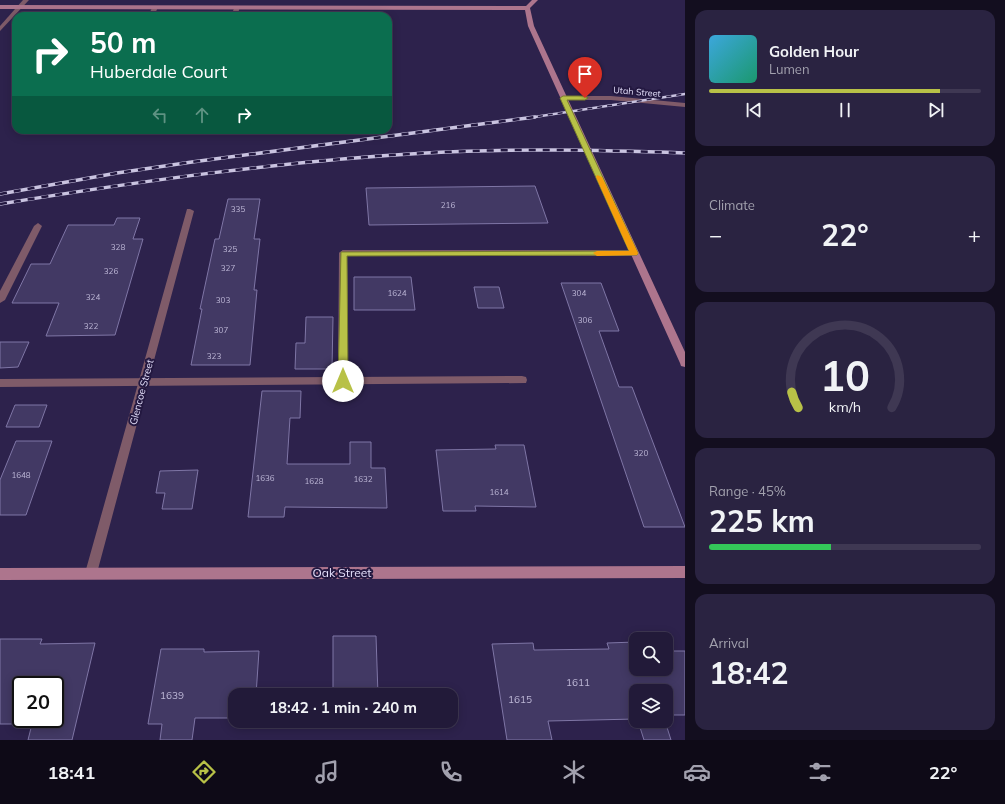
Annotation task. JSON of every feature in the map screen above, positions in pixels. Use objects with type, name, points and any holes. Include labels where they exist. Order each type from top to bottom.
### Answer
[{"type":"street","points":[[15,12],[26,0]]},
{"type":"street","points":[[0,7],[527,8],[535,0]]},
{"type":"street","points":[[153,12],[155,7]]},
{"type":"street","points":[[236,12],[237,8]]},
{"type":"street","points":[[527,8],[531,26],[563,98],[685,362]]},
{"type":"street","points":[[0,29],[12,15]]},
{"type":"street","name":"Utah Street","points":[[563,98],[611,98],[685,105]]},
{"type":"street","name":"Glencoe Street","points":[[91,573],[190,211]]},
{"type":"street","points":[[0,300],[38,226]]},
{"type":"street","points":[[343,381],[343,253],[634,253]]},
{"type":"street","points":[[0,383],[522,380]]},
{"type":"street","name":"Oak Street","points":[[0,574],[685,572]]},
{"type":"building","points":[[535,186],[548,223],[369,225],[366,188]]},
{"type":"building","points":[[228,199],[260,199],[254,239],[260,239],[254,290],[257,290],[250,365],[191,365],[202,309],[200,309],[215,239],[219,239]]},
{"type":"building","points":[[117,218],[140,218],[133,239],[143,239],[115,335],[46,336],[59,303],[12,303],[31,264],[50,264],[68,225],[114,225]]},
{"type":"building","points":[[354,277],[411,277],[415,310],[354,310]]},
{"type":"building","points":[[561,283],[601,283],[619,331],[599,331],[619,387],[632,387],[685,527],[644,527]]},
{"type":"building","points":[[474,287],[499,287],[504,308],[478,308]]},
{"type":"building","points":[[306,317],[333,317],[332,369],[295,369],[296,343],[305,343]]},
{"type":"building","points":[[0,342],[29,342],[18,367],[0,368]]},
{"type":"building","points":[[262,391],[301,391],[300,418],[290,418],[287,464],[350,464],[350,442],[371,442],[371,468],[385,468],[387,508],[285,507],[284,517],[248,517]]},
{"type":"building","points":[[15,405],[47,405],[39,427],[6,427]]},
{"type":"building","points":[[16,441],[52,441],[26,515],[0,515],[0,480]]},
{"type":"building","points":[[495,445],[524,445],[536,507],[475,506],[476,511],[443,511],[436,450],[496,449]]},
{"type":"building","points":[[198,470],[192,509],[162,509],[165,493],[156,493],[160,471]]},
{"type":"building","points":[[333,636],[376,636],[378,688],[333,688]]},
{"type":"building","points":[[0,639],[42,639],[40,644],[95,643],[72,740],[28,740],[31,728],[64,728],[64,676],[12,676],[12,724],[0,724]]},
{"type":"building","points":[[629,642],[629,676],[673,676],[673,651],[685,651],[685,715],[673,715],[673,684],[629,684],[629,719],[548,721],[552,740],[507,740],[492,644],[533,643],[534,650],[609,649],[607,643]]},
{"type":"building","points":[[161,649],[204,649],[204,652],[259,651],[256,688],[228,688],[228,718],[195,718],[192,740],[160,740],[162,724],[148,724]]},
{"type":"building","points":[[640,728],[667,728],[671,740],[644,740]]},
{"type":"railway","points":[[532,117],[685,94]]},
{"type":"railway","points":[[0,194],[117,173],[192,162],[532,117]]},
{"type":"railway","points":[[0,204],[106,187],[212,173],[319,161],[372,157],[458,151],[523,150],[588,150],[685,153]]},
{"type":"slow traffic","points":[[597,253],[634,253],[599,177]]},
{"type":"route","points":[[343,381],[343,253],[634,253],[563,98],[585,98]]}]
